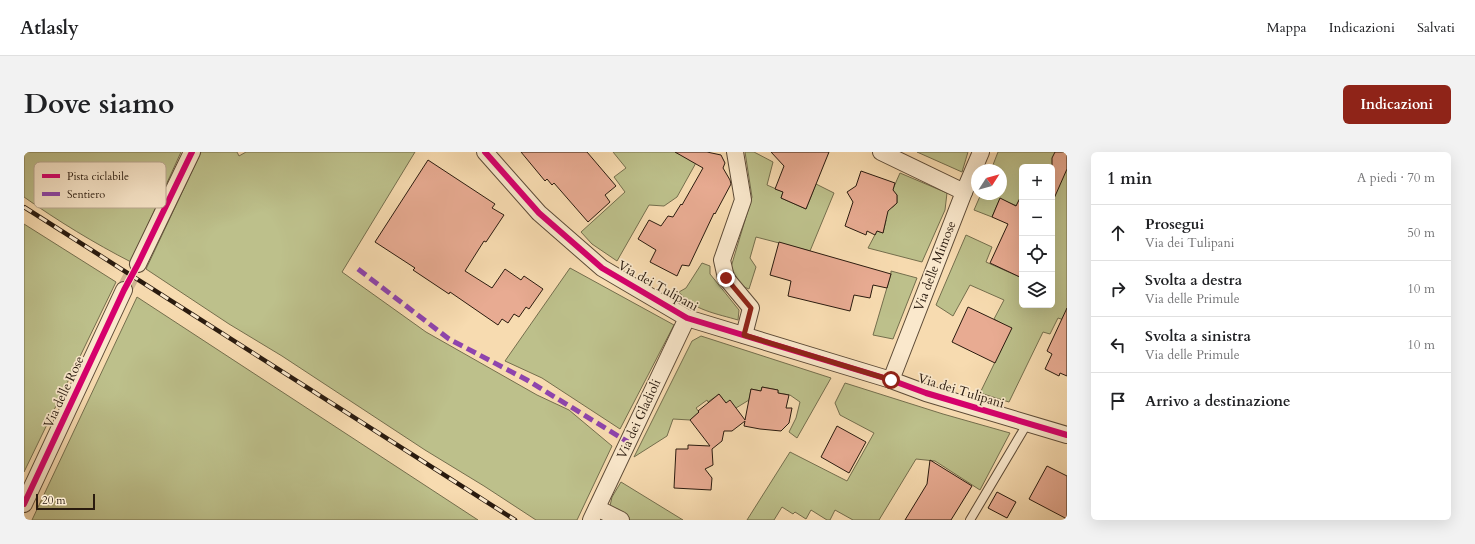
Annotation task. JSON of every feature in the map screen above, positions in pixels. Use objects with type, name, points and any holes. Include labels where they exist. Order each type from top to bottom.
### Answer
[{"type":"street","points":[[166,206],[192,152]]},
{"type":"street","name":"Via dei Tulipani","points":[[485,152],[539,213],[602,268],[687,318],[891,380],[926,393],[1067,435]]},
{"type":"street","points":[[735,152],[743,200],[722,260],[726,278],[751,308],[744,335]]},
{"type":"street","points":[[881,152],[964,192]]},
{"type":"street","name":"Via delle Mimose","points":[[891,380],[981,152]]},
{"type":"street","points":[[138,264],[165,208]]},
{"type":"street","name":"Via delle Rose","points":[[24,504],[124,290]]},
{"type":"street","name":"Via dei Gladioli","points":[[594,514],[687,318]]},
{"type":"street","points":[[594,514],[621,520]]},
{"type":"lane","points":[[970,520],[1028,424]]},
{"type":"green space","points":[[24,152],[181,152],[166,185],[166,162],[34,162],[34,204],[24,197]]},
{"type":"green space","points":[[201,152],[237,152],[239,156],[246,152],[415,152],[342,272],[426,332],[537,395],[569,410],[612,446],[577,520],[536,520],[425,450],[282,356],[229,324],[146,269]]},
{"type":"green space","points":[[613,152],[675,152],[679,154],[681,152],[702,152],[677,197],[664,206],[649,205],[617,261],[592,244],[581,232],[625,192],[614,177],[626,168]]},
{"type":"green space","points":[[745,152],[754,152],[773,162],[767,185],[783,192],[781,198],[806,209],[816,184],[834,193],[810,251],[756,237],[750,258],[756,267],[749,289],[740,283],[731,267],[752,197]]},
{"type":"green space","points":[[917,152],[968,152],[962,172]]},
{"type":"green space","points":[[998,152],[1067,152],[1067,321],[1058,318],[1050,334],[1043,332],[1009,402],[980,393],[1011,329],[994,319],[1004,300],[970,285],[953,316],[936,305],[966,235],[992,247],[986,262],[1019,277],[1019,308],[1055,308],[1055,164],[1019,164],[1019,207],[1002,200],[1007,200],[1007,164],[993,164]]},
{"type":"green space","points":[[900,173],[947,193],[945,210],[922,262],[868,248],[877,231],[883,233],[886,220],[882,217],[887,207],[893,207],[897,203],[897,195],[892,191]]},
{"type":"green space","points":[[978,200],[1000,200],[992,217],[974,210]]},
{"type":"green space","points":[[40,208],[156,208],[131,262]]},
{"type":"green space","points":[[24,224],[116,282],[24,472]]},
{"type":"green space","points":[[702,263],[710,266],[710,274],[739,310],[738,320],[698,307],[684,298],[679,292],[686,288]]},
{"type":"green space","points":[[570,268],[674,325],[620,429],[542,378],[505,361]]},
{"type":"green space","points":[[891,271],[917,278],[893,339],[873,335]]},
{"type":"green space","points":[[137,297],[478,520],[32,520]]},
{"type":"green space","points":[[701,336],[831,378],[797,438],[789,432],[796,418],[800,402],[790,395],[778,393],[778,390],[762,387],[761,391],[751,389],[749,400],[736,408],[726,403],[719,394],[708,402],[707,400],[696,408],[699,412],[690,420],[673,419],[667,436],[634,457],[692,341]]},
{"type":"green space","points":[[845,383],[943,414],[1010,433],[980,490],[935,461],[916,459],[879,520],[853,520],[835,510],[830,520],[827,520],[811,510],[806,519],[795,512],[793,514],[782,507],[774,520],[747,520],[790,452],[847,481],[874,433],[840,415],[835,403]]},
{"type":"green space","points":[[621,482],[683,520],[630,520],[615,513],[610,506],[612,497]]},
{"type":"building","points":[[521,152],[587,152],[616,186],[605,195],[610,202],[588,222],[554,183],[552,185],[547,179],[545,181]]},
{"type":"building","points":[[675,152],[707,152],[721,155],[725,163],[723,168],[731,184],[715,214],[714,213],[689,266],[682,265],[677,276],[650,262],[656,250],[638,239],[649,220],[661,226],[668,216],[673,217],[681,204],[682,205],[703,168]]},
{"type":"building","points":[[771,152],[829,152],[806,209],[781,198],[783,192],[775,189],[784,166]]},
{"type":"building","points":[[1055,152],[1067,152],[1067,169],[1055,196],[1055,164],[1052,164],[1052,158]]},
{"type":"building","points":[[428,160],[495,204],[492,208],[504,215],[486,242],[484,241],[465,271],[492,288],[505,269],[521,280],[524,276],[543,289],[529,309],[526,307],[519,317],[514,314],[508,323],[502,319],[498,325],[450,292],[449,294],[413,270],[415,268],[375,242]]},
{"type":"building","points":[[861,171],[895,183],[893,190],[897,195],[897,203],[888,211],[883,233],[877,231],[875,235],[867,231],[866,235],[845,226],[853,202],[847,192],[856,186]]},
{"type":"building","points":[[999,200],[1004,200],[1016,206],[1019,200],[1019,277],[990,263],[1008,224],[992,217]]},
{"type":"building","points":[[779,242],[891,274],[887,288],[873,285],[870,298],[854,295],[850,311],[788,296],[791,281],[770,275]]},
{"type":"building","points":[[968,307],[1012,328],[995,363],[952,342]]},
{"type":"building","points":[[1067,308],[1067,376],[1060,373],[1059,376],[1045,369],[1052,354],[1047,351]]},
{"type":"building","points":[[762,387],[778,390],[778,393],[789,395],[786,408],[792,408],[789,423],[781,431],[744,426],[745,421],[732,431],[724,431],[722,441],[712,449],[713,465],[705,469],[712,478],[711,490],[674,488],[676,449],[688,449],[688,445],[710,446],[690,420],[699,412],[698,411],[719,394],[726,403],[730,400],[745,420],[751,389],[761,391]]},
{"type":"building","points":[[837,426],[866,442],[849,473],[821,457]]},
{"type":"building","points":[[930,460],[972,486],[951,520],[905,520],[927,484]]},
{"type":"building","points":[[1047,466],[1067,476],[1067,519],[1029,499]]},
{"type":"building","points":[[997,492],[1016,502],[1007,518],[988,508]]},
{"type":"tunnel","points":[[124,290],[138,264]]},
{"type":"railway","points":[[24,207],[515,520]]},
{"type":"marked path","points":[[358,269],[449,339],[527,380],[628,442]]},
{"type":"cycle path","points":[[166,206],[192,152]]},
{"type":"cycle path","points":[[485,152],[539,213],[602,268],[687,318],[891,380],[926,393],[1067,435]]},
{"type":"cycle path","points":[[24,504],[124,290],[165,208]]},
{"type":"route","points":[[726,278],[751,308],[744,335],[891,380]]}]
